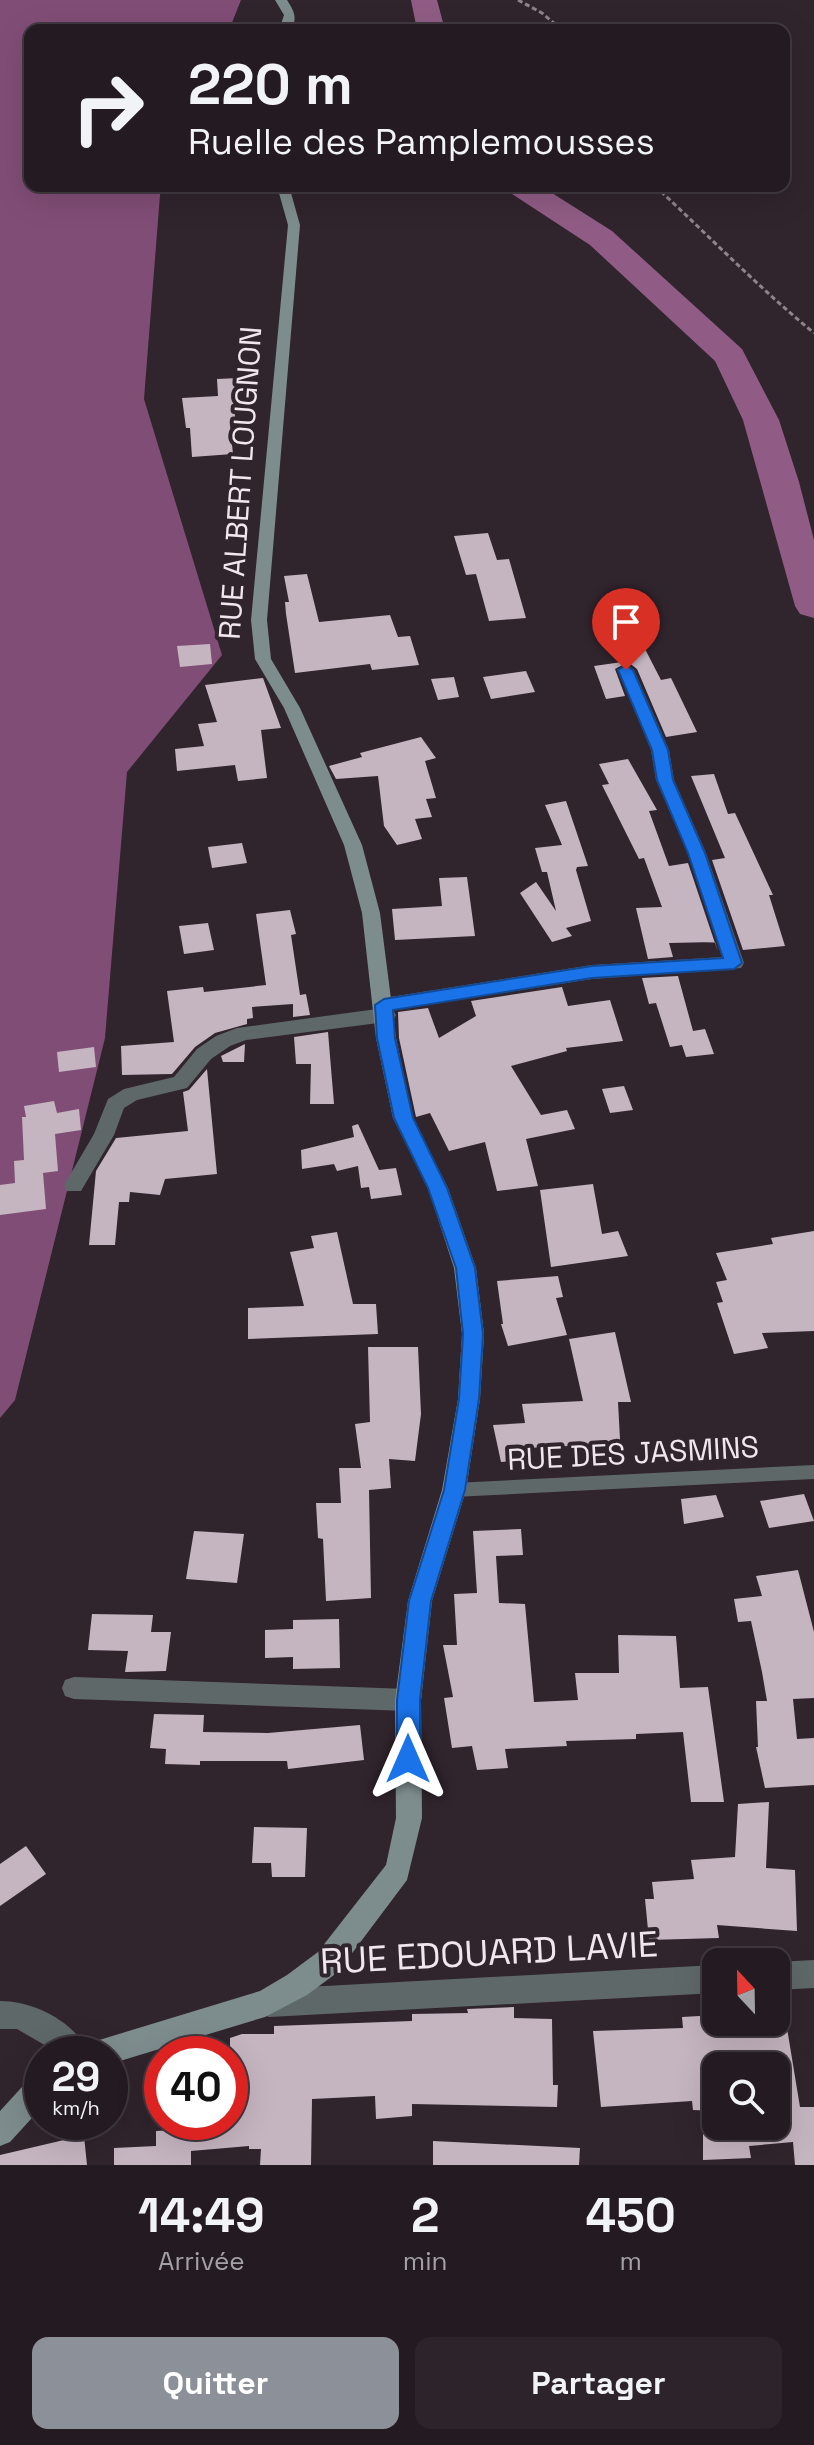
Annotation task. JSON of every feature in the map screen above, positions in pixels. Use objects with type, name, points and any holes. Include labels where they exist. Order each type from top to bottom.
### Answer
[{"type":"street","points":[[281,0],[290,14],[289,24]]},
{"type":"street","name":"RUE ALBERT LOUGNON","points":[[128,2044],[265,2003],[297,1985],[328,1962],[398,1871],[409,1818],[408,1700],[420,1601],[454,1490],[469,1399],[473,1334],[465,1268],[438,1188],[403,1118],[386,1038],[371,913],[353,845],[292,708],[263,659],[259,620],[261,589],[294,225],[285,192]]},
{"type":"street","points":[[74,1185],[104,1135],[115,1104],[131,1094],[180,1083],[204,1054],[223,1041],[244,1033],[592,972],[734,963],[697,853],[665,780],[660,750],[626,670]]},
{"type":"street","points":[[74,1688],[408,1700]]},
{"type":"street","points":[[790,1975],[814,1974]]},
{"type":"street","name":"RUE EDOUARD LAVIE","points":[[265,2003],[702,1980]]},
{"type":"street","points":[[0,2015],[20,2015],[57,2036]]},
{"type":"street","points":[[0,2132],[24,2106]]},
{"type":"lane","name":"RUE DES JASMINS","points":[[454,1490],[814,1472]]},
{"type":"path","points":[[518,0],[555,24]]},
{"type":"path","points":[[661,192],[737,262],[765,293],[814,333]]},
{"type":"shaded area","points":[[0,0],[241,0],[231,24],[24,24],[24,192],[161,192],[144,399],[222,655],[127,772],[105,1038],[15,1400],[0,1418]]},
{"type":"building","points":[[239,378],[241,407],[234,407],[236,425],[230,425],[233,454],[192,457],[190,428],[186,428],[182,398],[218,396],[217,379]]},
{"type":"building","points":[[488,533],[497,560],[509,559],[526,618],[489,621],[476,574],[466,575],[454,536]]},
{"type":"building","points":[[307,574],[319,622],[390,615],[398,637],[410,636],[419,665],[372,670],[370,664],[295,673],[284,576]]},
{"type":"building","points":[[629,618],[661,680],[671,678],[697,732],[666,737],[637,669],[628,662],[615,669],[625,696],[606,699],[594,666],[629,661],[614,625]]},
{"type":"building","points":[[210,644],[212,664],[180,667],[177,646]]},
{"type":"building","points":[[526,671],[535,692],[491,699],[483,677]]},
{"type":"building","points":[[454,677],[459,697],[438,700],[431,679]]},
{"type":"building","points":[[263,678],[281,728],[261,730],[267,778],[238,781],[235,765],[177,771],[175,749],[204,746],[198,724],[217,722],[205,685]]},
{"type":"building","points":[[421,737],[436,758],[425,761],[436,798],[426,799],[432,817],[415,819],[422,839],[397,845],[384,826],[378,776],[336,779],[329,766],[362,757],[360,753]]},
{"type":"building","points":[[628,759],[657,810],[649,811],[669,866],[688,863],[715,942],[669,943],[673,957],[648,959],[636,908],[662,907],[644,858],[639,859],[602,785],[609,784],[599,764]]},
{"type":"building","points":[[714,774],[728,814],[735,813],[773,895],[769,895],[785,946],[743,950],[712,860],[725,858],[691,776]]},
{"type":"building","points":[[566,801],[588,866],[577,867],[576,870],[591,921],[566,928],[572,936],[552,942],[520,893],[536,882],[556,911],[547,872],[542,872],[535,848],[562,845],[545,805]]},
{"type":"building","points":[[242,843],[247,863],[212,868],[208,847]]},
{"type":"building","points":[[467,877],[475,936],[395,940],[392,909],[442,906],[439,878]]},
{"type":"building","points":[[290,910],[296,934],[291,935],[300,995],[306,994],[310,1015],[293,1017],[293,1004],[252,1007],[253,1018],[247,1019],[247,1024],[215,1033],[195,1047],[172,1074],[122,1075],[121,1046],[174,1042],[167,991],[203,987],[204,992],[266,985],[256,914]]},
{"type":"building","points":[[208,923],[214,950],[184,954],[179,926]]},
{"type":"building","points":[[678,976],[693,1031],[705,1029],[714,1054],[686,1057],[682,1045],[670,1047],[656,1003],[649,1004],[642,978]]},
{"type":"building","points":[[562,987],[568,1006],[610,1000],[623,1041],[566,1048],[567,1051],[511,1066],[541,1115],[567,1110],[575,1129],[526,1139],[538,1186],[497,1191],[485,1142],[449,1151],[430,1113],[416,1117],[399,1038],[398,1012],[428,1008],[439,1038],[476,1016],[471,1001]]},
{"type":"building","points":[[328,1032],[334,1104],[310,1104],[311,1064],[296,1064],[294,1037]]},
{"type":"building","points":[[245,1044],[244,1062],[223,1062],[221,1056]]},
{"type":"building","points":[[94,1047],[96,1067],[59,1072],[57,1052]]},
{"type":"building","points":[[207,1069],[217,1174],[165,1179],[160,1195],[130,1192],[129,1202],[119,1202],[115,1245],[89,1245],[96,1171],[116,1138],[188,1131],[183,1092],[189,1090]]},
{"type":"building","points":[[624,1086],[633,1110],[610,1113],[602,1089]]},
{"type":"building","points":[[54,1101],[57,1113],[79,1109],[81,1130],[55,1134],[58,1171],[43,1173],[46,1209],[0,1215],[0,1185],[15,1183],[14,1161],[24,1160],[24,1106]]},
{"type":"building","points":[[358,1124],[379,1170],[396,1168],[402,1195],[371,1199],[369,1187],[361,1188],[358,1166],[337,1171],[334,1164],[302,1169],[301,1150],[354,1137],[352,1126]]},
{"type":"building","points":[[593,1184],[602,1234],[618,1231],[628,1256],[551,1267],[540,1190]]},
{"type":"building","points":[[814,1231],[814,1331],[762,1333],[768,1348],[734,1354],[717,1303],[723,1302],[716,1282],[727,1280],[716,1253],[773,1244],[771,1238]]},
{"type":"building","points":[[337,1232],[353,1304],[376,1304],[378,1334],[248,1339],[248,1308],[304,1306],[290,1252],[314,1248],[311,1236]]},
{"type":"building","points":[[558,1276],[563,1297],[556,1298],[567,1335],[508,1346],[501,1324],[497,1281]]},
{"type":"building","points":[[615,1332],[631,1402],[618,1402],[621,1458],[593,1459],[590,1445],[527,1448],[529,1460],[501,1462],[493,1425],[525,1423],[522,1404],[583,1401],[569,1339]]},
{"type":"building","points":[[368,1347],[418,1347],[421,1414],[415,1461],[389,1459],[391,1488],[369,1490],[371,1598],[326,1601],[323,1539],[318,1538],[316,1503],[341,1503],[339,1468],[361,1468],[355,1424],[370,1422]]},
{"type":"building","points":[[804,1494],[814,1521],[769,1528],[760,1501]]},
{"type":"building","points":[[716,1495],[724,1517],[684,1524],[681,1499]]},
{"type":"building","points":[[521,1529],[523,1555],[496,1556],[499,1603],[525,1604],[534,1702],[578,1700],[575,1673],[619,1673],[618,1635],[676,1636],[680,1688],[708,1687],[724,1802],[691,1802],[683,1732],[636,1734],[636,1739],[566,1741],[567,1746],[505,1749],[508,1768],[477,1770],[472,1746],[452,1748],[444,1698],[453,1697],[443,1645],[457,1645],[454,1594],[477,1593],[473,1531]]},
{"type":"building","points":[[194,1531],[244,1534],[237,1583],[186,1579]]},
{"type":"building","points":[[798,1570],[814,1632],[814,1698],[793,1699],[797,1739],[814,1738],[814,1785],[765,1788],[756,1747],[756,1701],[767,1701],[751,1621],[738,1622],[734,1599],[762,1596],[756,1576]]},
{"type":"building","points":[[92,1614],[153,1615],[151,1632],[171,1632],[166,1671],[125,1672],[128,1651],[88,1650]]},
{"type":"building","points":[[339,1619],[340,1668],[293,1669],[293,1657],[265,1658],[265,1630],[293,1629],[293,1620]]},
{"type":"building","points":[[154,1714],[204,1715],[203,1732],[268,1733],[360,1725],[364,1760],[288,1769],[287,1761],[165,1764],[166,1749],[150,1748]]},
{"type":"building","points":[[769,1802],[766,1868],[795,1870],[797,1931],[717,1925],[719,1938],[649,1940],[645,1899],[654,1899],[652,1882],[694,1879],[691,1860],[735,1857],[738,1804]]},
{"type":"building","points":[[254,1827],[307,1828],[305,1877],[272,1877],[271,1863],[252,1863]]},
{"type":"building","points":[[26,1846],[46,1874],[0,1906],[0,1864]]},
{"type":"building","points":[[514,2007],[514,2018],[552,2019],[553,2085],[558,2085],[557,2107],[412,2104],[412,2116],[376,2119],[375,2096],[312,2099],[311,2165],[260,2165],[261,2149],[249,2149],[249,2146],[191,2151],[191,2165],[114,2165],[114,2148],[156,2146],[156,2140],[248,2140],[248,2036],[236,2036],[274,2034],[274,2026],[412,2021],[412,2014],[468,2013],[467,2009]]},
{"type":"building","points":[[702,2016],[702,2036],[788,2036],[800,2107],[814,2107],[814,2165],[795,2165],[793,2142],[749,2146],[751,2158],[703,2160],[703,2140],[790,2140],[790,2052],[702,2052],[702,2110],[693,2110],[692,2101],[601,2107],[593,2031],[683,2028],[682,2017]]},
{"type":"building","points":[[64,2140],[84,2140],[87,2165],[0,2165],[0,2155]]},
{"type":"building","points":[[433,2141],[580,2148],[579,2165],[433,2165]]},
{"type":"waterway","points":[[424,0],[430,24]]},
{"type":"waterway","points":[[529,192],[601,238],[730,356],[761,420],[814,606]]},
{"type":"route","points":[[408,1759],[408,1700],[420,1601],[454,1490],[469,1399],[473,1334],[465,1268],[438,1188],[403,1118],[386,1038],[384,1005],[592,972],[734,963],[697,853],[665,780],[660,750],[626,670]]}]
